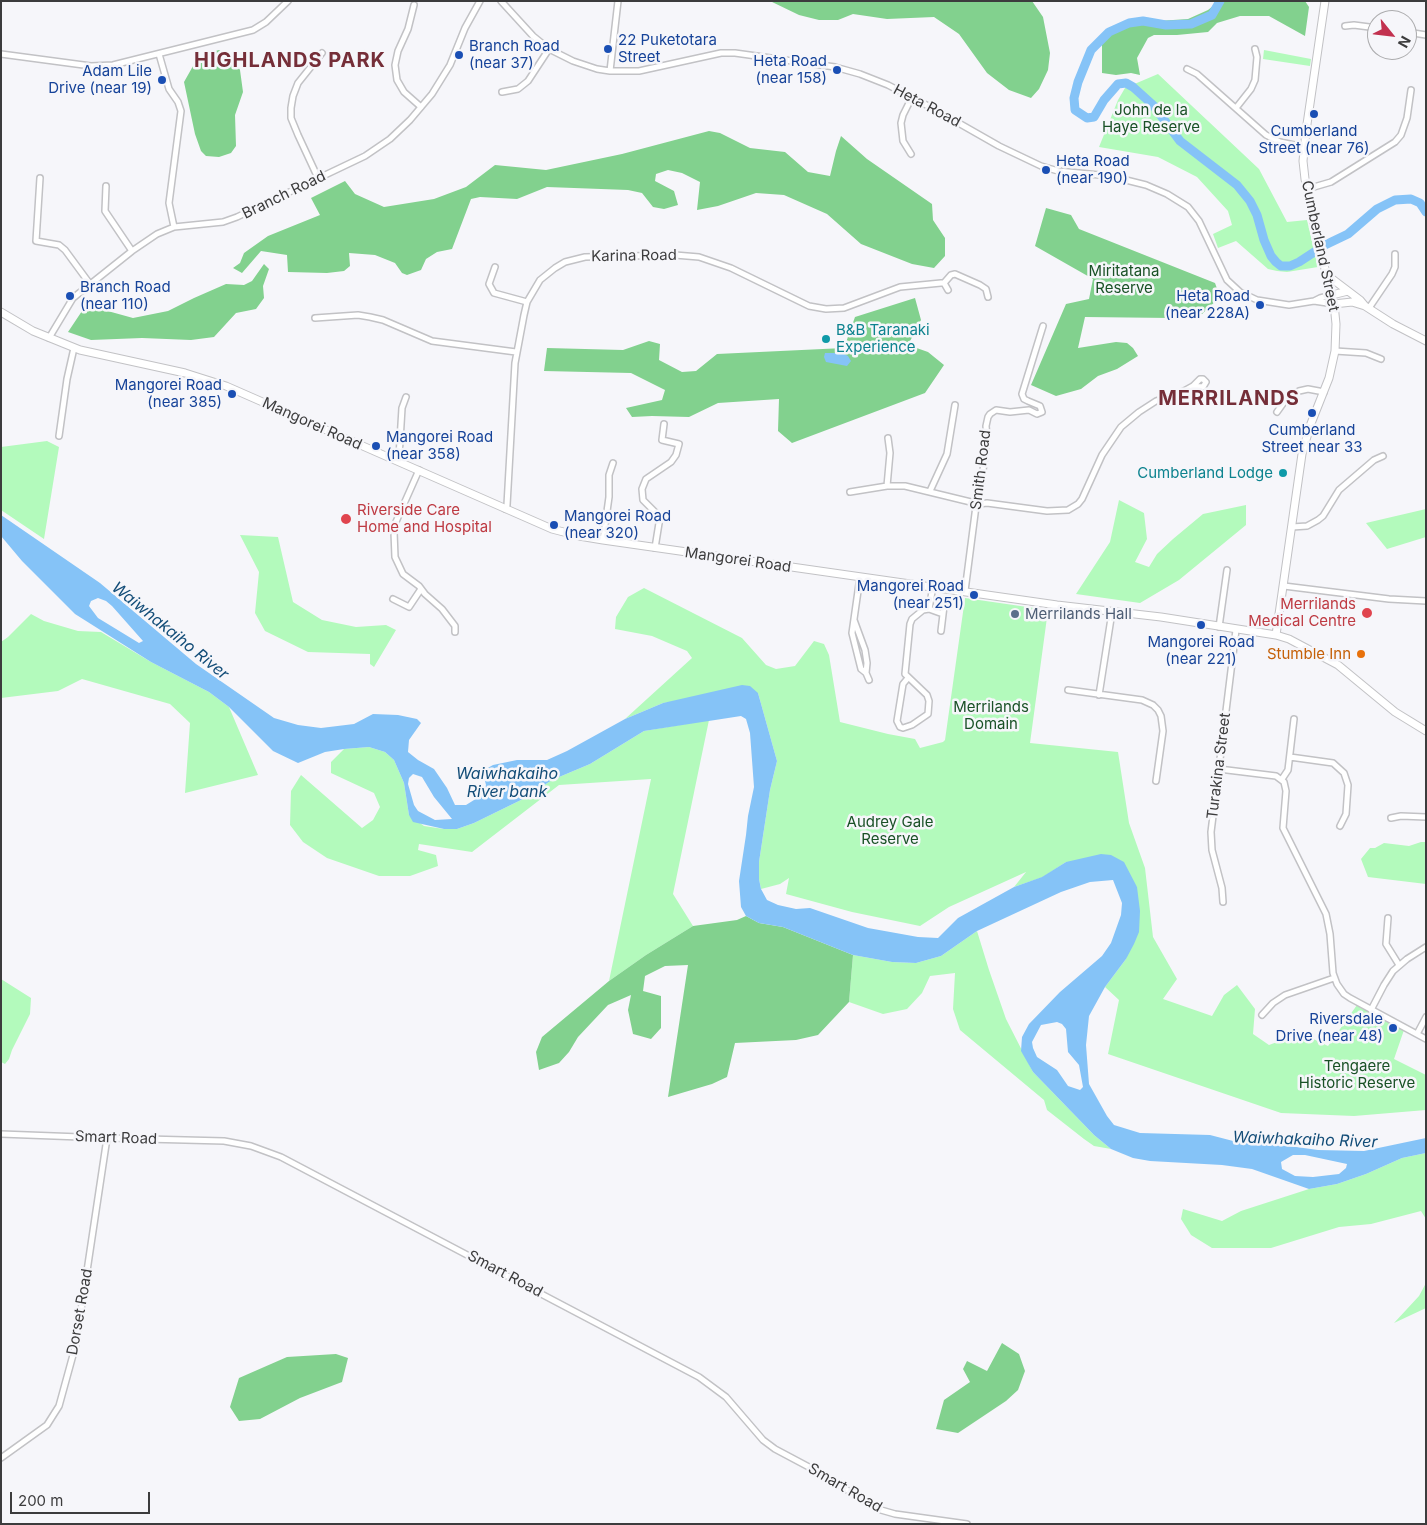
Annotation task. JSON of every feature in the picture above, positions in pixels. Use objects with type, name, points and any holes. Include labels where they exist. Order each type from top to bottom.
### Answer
[{"type":"street","points":[[1,54],[98,66],[113,65],[253,30],[266,22],[288,1]]},
{"type":"street","name":"Branch Road","points":[[49,338],[73,298],[132,250],[157,234],[174,228],[231,220],[365,156],[390,138],[432,94],[450,65],[465,28],[480,1]]},
{"type":"street","name":"Heta Road","points":[[501,1],[533,36],[550,49],[573,61],[610,70],[639,71],[710,55],[735,53],[846,70],[872,78],[962,124],[999,146],[1041,166],[1058,171],[1110,176],[1146,185],[1167,194],[1188,207],[1200,222],[1227,280],[1240,292],[1257,300],[1289,306],[1332,295]]},
{"type":"street","points":[[610,70],[618,1]]},
{"type":"street","name":"Cumberland Street","points":[[1276,635],[1302,454],[1310,426],[1332,368],[1335,351],[1336,324],[1334,304],[1317,238],[1303,161],[1325,1]]},
{"type":"street","points":[[414,5],[408,29],[398,52],[395,65],[397,80],[404,92],[421,107]]},
{"type":"street","points":[[1345,26],[1367,27]]},
{"type":"street","points":[[502,92],[518,89],[528,81],[550,49]]},
{"type":"street","points":[[1236,108],[1251,89],[1255,80],[1258,57],[1255,49]]},
{"type":"street","points":[[318,178],[291,118],[291,108],[298,83],[322,53]]},
{"type":"street","points":[[159,54],[169,89],[178,102],[181,111],[169,203],[174,228]]},
{"type":"street","points":[[1187,69],[1197,74],[1271,138],[1285,143],[1304,146]]},
{"type":"street","points":[[1307,189],[1331,182],[1395,142],[1401,135],[1407,118],[1411,90]]},
{"type":"street","points":[[911,154],[903,141],[901,123],[912,98]]},
{"type":"street","points":[[40,178],[36,241],[59,245],[65,250],[90,284]]},
{"type":"street","points":[[106,186],[105,211],[132,250]]},
{"type":"street","points":[[1367,307],[1392,274],[1395,267],[1395,254]]},
{"type":"street","name":"Karina Road","points":[[505,509],[507,505],[516,352],[528,302],[540,280],[564,262],[585,257],[675,255],[699,257],[731,268],[809,306],[826,309],[849,306],[900,288],[944,283],[951,275],[955,274],[986,289],[988,297]]},
{"type":"street","points":[[494,267],[489,284],[494,293],[528,302]]},
{"type":"street","points":[[1326,274],[1367,307],[1393,324],[1426,341]]},
{"type":"street","points":[[944,283],[948,290]]},
{"type":"street","points":[[1332,295],[1348,291]]},
{"type":"street","name":"Heta Road","points":[[1314,301],[1334,304]]},
{"type":"street","points":[[1334,304],[1352,302],[1367,307]]},
{"type":"street","name":"Mangorei Road","points":[[1,312],[33,331],[74,348],[185,373],[226,386],[505,509],[552,528],[578,536],[1057,605],[1161,617],[1276,635],[1289,639],[1338,665],[1395,712],[1426,731]]},
{"type":"street","points":[[315,318],[358,315],[370,317],[383,320],[432,341],[516,352]]},
{"type":"street","name":"Smith Road","points":[[965,591],[976,506],[979,504],[987,438],[986,426],[990,414],[998,410],[1010,412],[1029,410],[1037,414],[1042,412],[1040,406],[1028,401],[1022,394],[1043,326]]},
{"type":"street","points":[[59,436],[67,379],[74,348]]},
{"type":"street","points":[[1335,351],[1366,353],[1380,359]]},
{"type":"street","points":[[850,492],[887,486],[905,486],[979,504],[987,503],[1054,511],[1073,507],[1085,494],[1102,455],[1121,427],[1148,406],[1194,386]]},
{"type":"street","points":[[1277,412],[1287,398],[1299,391],[1308,389],[1324,392]]},
{"type":"street","points":[[397,460],[399,457],[402,408],[406,397]]},
{"type":"street","points":[[930,492],[947,454],[955,405]]},
{"type":"street","points":[[655,548],[660,518],[642,500],[642,489],[646,479],[671,462],[676,455],[679,444],[662,440],[664,424]]},
{"type":"street","points":[[887,486],[890,453],[888,438]]},
{"type":"street","points":[[1292,527],[1307,526],[1318,520],[1323,516],[1339,490],[1374,460],[1383,456]]},
{"type":"street","points":[[603,540],[609,475],[613,463]]},
{"type":"street","points":[[419,470],[398,516],[394,532],[397,563],[403,574],[442,609],[455,626],[455,632]]},
{"type":"street","points":[[1219,627],[1227,570]]},
{"type":"street","points":[[860,577],[854,620],[865,650],[866,673],[869,680]]},
{"type":"street","points":[[929,609],[933,586]]},
{"type":"street","points":[[1284,586],[1389,599],[1426,601]]},
{"type":"street","points":[[393,599],[409,607],[420,589]]},
{"type":"street","points":[[941,631],[944,606]]},
{"type":"street","points":[[908,678],[903,684],[897,721],[900,727],[906,728],[928,714],[930,701],[927,695],[905,674],[910,624],[912,619],[923,610],[929,609],[943,614]]},
{"type":"street","points":[[1099,694],[1112,612]]},
{"type":"street","name":"Turakina Street","points":[[1223,902],[1222,888],[1211,842],[1236,630]]},
{"type":"street","points":[[1068,690],[1142,700],[1153,705],[1158,710],[1161,716],[1163,731],[1156,781]]},
{"type":"street","points":[[1282,779],[1288,770],[1294,719]]},
{"type":"street","points":[[1290,757],[1332,763],[1344,773],[1348,785],[1346,814],[1340,826]]},
{"type":"street","points":[[1219,769],[1270,775],[1282,779],[1286,791],[1283,828],[1326,914],[1334,978],[1344,994],[1426,1039]]},
{"type":"street","points":[[1391,818],[1401,816],[1426,818]]},
{"type":"street","points":[[1388,918],[1386,944],[1399,964]]},
{"type":"street","points":[[1371,1010],[1388,978],[1399,964],[1426,947]]},
{"type":"street","points":[[1262,1015],[1273,1003],[1285,995],[1334,978]]},
{"type":"street","points":[[1417,1034],[1426,1017]]},
{"type":"street","name":"Smart Road","points":[[1,1134],[224,1140],[251,1146],[281,1157],[699,1377],[726,1397],[763,1440],[775,1449],[822,1474],[868,1504],[895,1514],[967,1524]]},
{"type":"street","name":"Dorset Road","points":[[1,1458],[47,1424],[59,1406],[76,1344],[107,1138]]},
{"type":"green space","points":[[770,1],[1032,1],[1043,17],[1050,53],[1048,70],[1039,89],[1031,98],[1009,90],[987,73],[959,34],[934,17],[887,19],[853,14],[838,20],[819,20],[799,15]]},
{"type":"green space","points":[[1219,1],[1305,1],[1309,7],[1305,36],[1269,16],[1240,16],[1217,23],[1208,32],[1154,35],[1148,38],[1137,58],[1140,75],[1131,73],[1116,75],[1102,73],[1102,35],[1143,22],[1188,19],[1208,10]]},
{"type":"green space","points":[[219,50],[232,58],[240,70],[243,92],[235,115],[236,146],[231,153],[219,157],[206,156],[201,151],[195,134],[184,82],[197,59]]},
{"type":"green space","points":[[1264,50],[1311,59],[1310,66],[1263,59]]},
{"type":"green space","name":"John de la Haye Reserve","points":[[1158,74],[1259,169],[1287,222],[1307,220],[1318,267],[1287,272],[1277,271],[1268,269],[1236,241],[1218,248],[1213,234],[1232,225],[1228,211],[1197,177],[1158,157],[1099,147],[1118,100],[1125,88]]},
{"type":"green space","points":[[709,131],[720,133],[750,148],[785,152],[808,172],[830,176],[841,136],[867,159],[932,204],[933,220],[945,238],[945,256],[934,268],[912,264],[861,244],[827,214],[784,195],[756,193],[718,206],[697,210],[700,182],[682,173],[668,170],[656,174],[655,181],[674,191],[678,205],[664,209],[653,207],[642,193],[628,190],[547,187],[517,199],[480,197],[471,199],[452,249],[437,252],[426,259],[421,270],[407,275],[402,273],[395,263],[375,255],[349,253],[350,266],[344,271],[327,273],[288,272],[287,255],[261,251],[242,273],[233,268],[240,263],[244,253],[268,236],[320,215],[311,198],[345,181],[355,194],[384,207],[434,199],[466,187],[495,165],[546,170],[622,154]]},
{"type":"green space","name":"Miritatana Reserve","points":[[1046,208],[1071,215],[1079,229],[1215,283],[1220,297],[1202,314],[1171,318],[1085,317],[1078,348],[1116,342],[1127,343],[1138,356],[1117,369],[1098,376],[1081,389],[1056,396],[1031,385],[1066,304],[1089,299],[1093,279],[1035,246]]},
{"type":"green space","points":[[264,264],[269,269],[263,286],[264,298],[256,309],[236,313],[214,337],[191,340],[142,338],[91,340],[68,332],[86,305],[133,318],[168,311],[226,284],[244,285],[252,281]]},
{"type":"green space","points":[[915,298],[921,320],[908,345],[928,352],[944,365],[925,393],[792,443],[778,431],[779,399],[718,403],[689,417],[632,417],[626,408],[662,400],[665,390],[631,373],[544,371],[547,348],[623,350],[649,341],[660,344],[659,360],[682,372],[696,371],[717,354],[844,348],[855,317]]},
{"type":"green space","points":[[47,441],[59,447],[44,539],[1,510],[1,447]]},
{"type":"green space","points":[[1119,500],[1144,513],[1147,539],[1135,562],[1149,567],[1157,554],[1203,514],[1246,505],[1246,525],[1179,580],[1140,603],[1076,594],[1110,542]]},
{"type":"green space","points":[[1426,509],[1426,537],[1387,549],[1366,523]]},
{"type":"green space","points":[[240,535],[278,537],[293,602],[322,620],[356,627],[386,625],[396,630],[374,667],[370,664],[370,654],[308,652],[265,631],[255,613],[259,572]]},
{"type":"green space","points":[[644,588],[742,638],[766,665],[776,669],[795,666],[814,641],[824,644],[829,655],[840,722],[915,739],[920,748],[945,740],[965,598],[1048,610],[1030,743],[1118,752],[1129,823],[1145,868],[1153,937],[1177,979],[1163,999],[1212,1016],[1224,995],[1237,985],[1255,1009],[1253,1034],[1269,1045],[1301,1033],[1328,1046],[1357,1005],[1404,1030],[1394,1059],[1426,1075],[1426,1110],[1354,1116],[1281,1113],[1108,1054],[1119,1000],[1105,987],[1126,959],[1137,887],[1066,862],[1043,877],[1014,887],[1026,872],[949,907],[920,926],[852,912],[786,894],[789,878],[780,884],[761,889],[759,862],[770,790],[777,761],[758,693],[663,703],[625,719],[692,658],[687,651],[652,636],[615,629],[616,617],[628,597]]},
{"type":"green space","points":[[31,614],[44,621],[78,631],[101,632],[151,662],[209,692],[229,707],[258,775],[185,793],[190,723],[170,704],[82,679],[58,691],[1,698],[1,642]]},
{"type":"green space","points":[[709,720],[673,894],[693,926],[609,981],[651,779],[559,785],[472,852],[419,844],[418,850],[436,855],[438,866],[410,876],[379,876],[327,858],[303,842],[290,825],[291,791],[301,775],[362,828],[373,820],[380,807],[374,793],[331,773],[331,762],[344,749],[369,747],[385,752],[394,760],[404,783],[409,815],[424,826],[457,829],[474,823],[523,799],[552,780],[590,764],[644,731]]},
{"type":"green space","points":[[1426,842],[1426,884],[1368,877],[1361,859],[1370,848],[1375,848],[1384,843],[1409,846]]},
{"type":"green space","points":[[746,916],[759,923],[783,927],[853,955],[849,1002],[818,1035],[796,1040],[735,1043],[727,1077],[712,1084],[668,1097],[688,965],[665,966],[645,976],[643,991],[661,996],[661,1028],[651,1039],[633,1034],[628,1010],[631,995],[608,1005],[578,1037],[569,1052],[559,1063],[539,1070],[536,1052],[542,1037],[609,981],[693,926],[737,920]]},
{"type":"green space","points":[[977,931],[1006,1019],[1033,1072],[1094,1135],[1111,1149],[1094,1146],[1047,1110],[1044,1100],[960,1030],[953,1009],[955,973],[930,976],[922,993],[907,1009],[883,1014],[849,1002],[853,955],[892,962],[916,963],[941,956]]},
{"type":"green space","points":[[1,979],[31,998],[30,1014],[5,1064],[1,1062]]},
{"type":"green space","points":[[1426,1153],[1426,1219],[1421,1211],[1371,1224],[1339,1227],[1271,1248],[1212,1248],[1191,1235],[1181,1219],[1183,1209],[1222,1221],[1241,1211],[1309,1189],[1337,1184],[1402,1158]]},
{"type":"green space","points":[[1426,1283],[1426,1308],[1394,1323],[1419,1296]]},
{"type":"green space","points":[[1002,1343],[1019,1354],[1025,1371],[1018,1390],[1006,1401],[958,1433],[936,1429],[944,1400],[970,1382],[963,1369],[967,1361],[987,1371]]},
{"type":"green space","points":[[336,1354],[348,1358],[342,1382],[300,1398],[260,1419],[239,1421],[230,1407],[239,1378],[287,1357]]},
{"type":"water","points":[[825,353],[842,353],[848,356],[851,361],[847,366],[826,362]]},
{"type":"water","name":"Waiwhakaiho River bank","points":[[1,515],[100,583],[196,664],[274,718],[298,725],[321,728],[354,724],[373,714],[398,715],[417,719],[421,723],[409,740],[408,752],[434,769],[447,788],[455,805],[466,805],[482,795],[486,785],[484,777],[486,769],[493,765],[517,760],[547,760],[625,719],[663,703],[742,685],[750,686],[758,693],[777,761],[770,790],[759,862],[761,889],[767,900],[778,905],[796,909],[810,908],[868,928],[918,937],[938,938],[958,918],[1014,887],[1042,877],[1066,862],[1101,854],[1111,855],[1124,862],[1137,887],[1140,911],[1139,932],[1134,944],[1126,959],[1105,987],[1089,1016],[1086,1045],[1089,1084],[1114,1125],[1140,1133],[1210,1135],[1237,1142],[1318,1150],[1364,1151],[1426,1138],[1426,1153],[1402,1158],[1337,1184],[1309,1189],[1252,1169],[1222,1165],[1150,1161],[1133,1158],[1111,1149],[1094,1135],[1033,1072],[1021,1051],[1022,1037],[1029,1024],[1060,992],[1102,956],[1111,943],[1121,915],[1122,903],[1113,880],[1090,882],[1061,892],[977,931],[941,956],[916,963],[892,962],[853,955],[783,927],[759,923],[746,916],[741,907],[739,881],[754,787],[750,733],[746,719],[741,716],[644,731],[590,764],[552,780],[523,799],[474,823],[457,829],[444,829],[413,822],[409,815],[404,783],[394,760],[385,752],[369,747],[344,749],[325,752],[298,763],[273,751],[229,707],[209,692],[151,662],[75,614],[22,561],[1,536]],"holes":[[[98,598],[106,601],[143,641],[139,643],[98,618],[89,606],[91,601]],[[413,774],[422,777],[434,797],[452,819],[435,820],[418,811],[414,805],[408,784],[409,778]],[[1057,1022],[1066,1029],[1068,1052],[1079,1065],[1083,1087],[1080,1090],[1068,1086],[1057,1070],[1037,1057],[1032,1042],[1041,1025]],[[1293,1155],[1305,1155],[1347,1164],[1346,1168],[1339,1174],[1313,1177],[1295,1176],[1282,1169],[1281,1162]]]},
{"type":"waterway","points":[[1220,1],[1212,15],[1191,24],[1166,25],[1143,21],[1129,23],[1109,32],[1091,50],[1078,82],[1074,98],[1075,110],[1087,118],[1094,117],[1104,100],[1118,84],[1126,83],[1133,87],[1153,105],[1180,141],[1237,185],[1250,201],[1257,215],[1271,256],[1281,266],[1290,266],[1299,262],[1325,245],[1348,234],[1377,209],[1395,200],[1411,199],[1420,203],[1426,212]]},
{"type":"place","name":"22 Puketotara Street","points":[[608,49]]},
{"type":"place","name":"Branch Road (near 37)","points":[[459,55]]},
{"type":"place","name":"Heta Road (near 158)","points":[[837,70]]},
{"type":"place","name":"Adam Lile Drive (near 19)","points":[[162,80]]},
{"type":"place","name":"Cumberland Street (near 76)","points":[[1314,114]]},
{"type":"place","name":"Heta Road (near 190)","points":[[1046,170]]},
{"type":"place","name":"Branch Road (near 110)","points":[[70,296]]},
{"type":"place","name":"Heta Road (near 228A)","points":[[1260,305]]},
{"type":"place","name":"B&B Taranaki Experience","points":[[826,339]]},
{"type":"place","name":"Mangorei Road (near 385)","points":[[232,394]]},
{"type":"place","name":"Cumberland Street near 33","points":[[1312,413]]},
{"type":"place","name":"Mangorei Road (near 358)","points":[[376,446]]},
{"type":"place","name":"Cumberland Lodge","points":[[1283,473]]},
{"type":"place","name":"Riverside Care Home and Hospital","points":[[346,519]]},
{"type":"place","name":"Mangorei Road (near 320)","points":[[554,525]]},
{"type":"place","name":"Mangorei Road (near 251)","points":[[974,595]]},
{"type":"place","name":"Merrilands Medical Centre","points":[[1367,613]]},
{"type":"place","name":"Merrilands Hall","points":[[1015,614]]},
{"type":"place","name":"Mangorei Road (near 221)","points":[[1201,625]]},
{"type":"place","name":"Stumble Inn","points":[[1361,654]]},
{"type":"place","name":"Riversdale Drive (near 48)","points":[[1393,1028]]},
{"type":"district","name":"HIGHLANDS PARK","points":[[290,61]]},
{"type":"district","name":"MERRILANDS","points":[[1229,399]]},
{"type":"water label","name":"Waiwhakaiho River","points":[[170,631]]},
{"type":"water label","name":"Waiwhakaiho River","points":[[1305,1140]]},
{"type":"park label","name":"Merrilands Domain","points":[[991,716]]},
{"type":"park label","name":"Audrey Gale Reserve","points":[[890,830]]},
{"type":"park label","name":"Tengaere Historic Reserve","points":[[1357,1074]]}]
